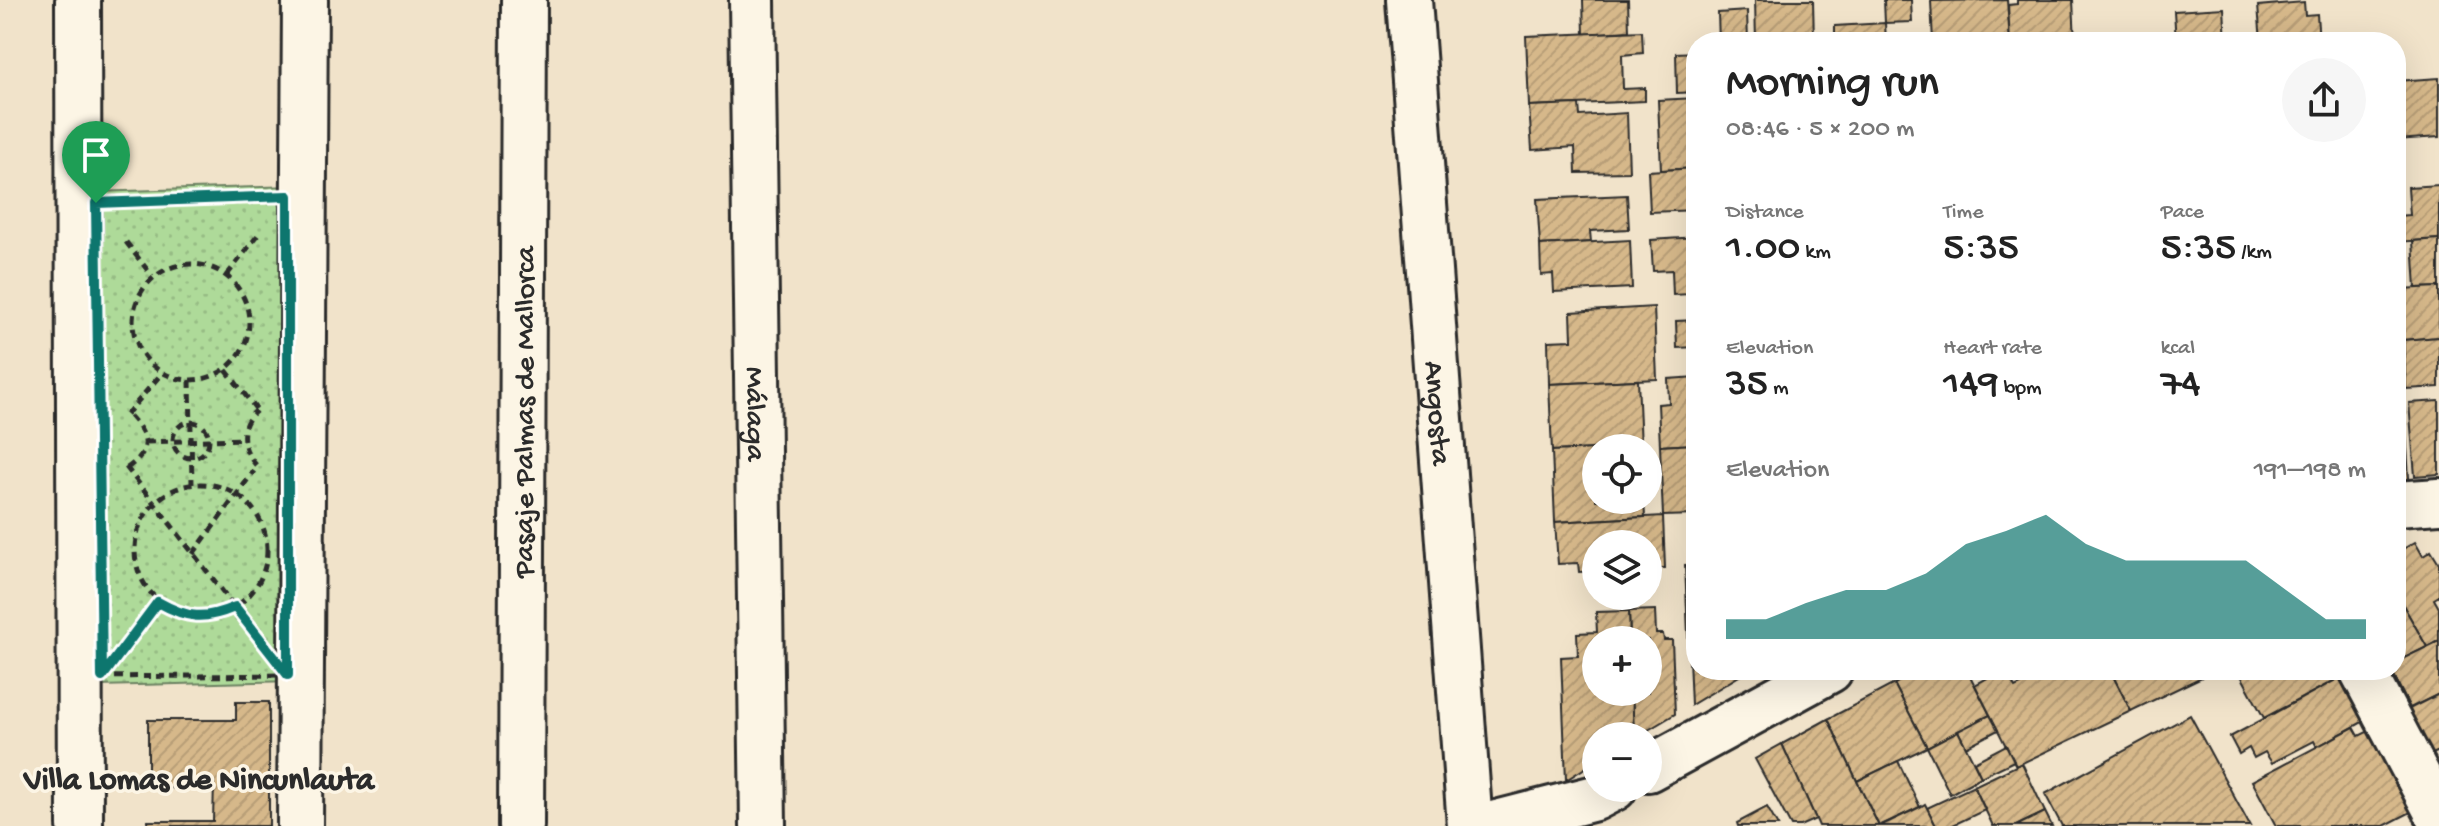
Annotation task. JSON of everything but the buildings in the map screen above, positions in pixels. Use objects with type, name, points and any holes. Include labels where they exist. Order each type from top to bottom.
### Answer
[{"type":"street","points":[[78,0],[80,826]]},
{"type":"street","points":[[300,826],[305,0]]},
{"type":"street","name":"Pasaje Palmas de Mallorca","points":[[521,826],[524,0]]},
{"type":"street","name":"Málaga","points":[[752,0],[763,826]]},
{"type":"street","name":"Angosta","points":[[1409,0],[1470,826]]},
{"type":"street","points":[[2406,503],[2439,501]]},
{"type":"street","points":[[1662,761],[1801,680]]},
{"type":"street","points":[[2367,680],[2439,816]]},
{"type":"street","points":[[1485,826],[1606,804]]},
{"type":"path","points":[[102,677],[96,203],[288,196],[288,675]]},
{"type":"path","points":[[187,263],[208,266],[227,275],[242,291],[250,312],[249,335],[241,355],[226,370],[209,378],[177,379],[162,373],[145,359],[135,341],[133,320],[137,299],[152,276],[166,268],[187,263]]},
{"type":"path","points":[[226,370],[264,420]]},
{"type":"path","points":[[120,422],[162,373]]},
{"type":"path","points":[[190,380],[192,484]]},
{"type":"path","points":[[257,410],[249,417],[243,439],[257,467]]},
{"type":"path","points":[[127,468],[144,454],[146,442],[138,425],[128,414]]},
{"type":"path","points":[[191,421],[202,424],[210,440],[206,451],[192,458],[182,457],[174,447],[173,434],[182,424],[191,421]]},
{"type":"path","points":[[146,442],[243,439]]},
{"type":"path","points":[[193,554],[264,457]]},
{"type":"path","points":[[120,459],[262,641]]},
{"type":"path","points":[[192,484],[212,485],[248,503],[259,519],[266,538],[267,557],[261,577],[251,594],[235,607],[216,615],[196,617],[176,612],[158,602],[144,586],[136,565],[134,544],[141,522],[154,503],[171,491],[192,484]]},
{"type":"path","points":[[121,652],[158,602]]},
{"type":"path","points":[[279,664],[288,675]]},
{"type":"path","points":[[102,677],[112,665]]},
{"type":"path","points":[[102,677],[288,675]]},
{"type":"green space","points":[[293,186],[293,681],[99,686],[92,192]]},
{"type":"district","name":"Villa Lomas de Nincunlauta","points":[[199,777]]},
{"type":"route","points":[[288,196],[288,675],[235,607],[216,615],[196,617],[176,612],[158,602],[102,677],[96,203],[288,196]]}]
